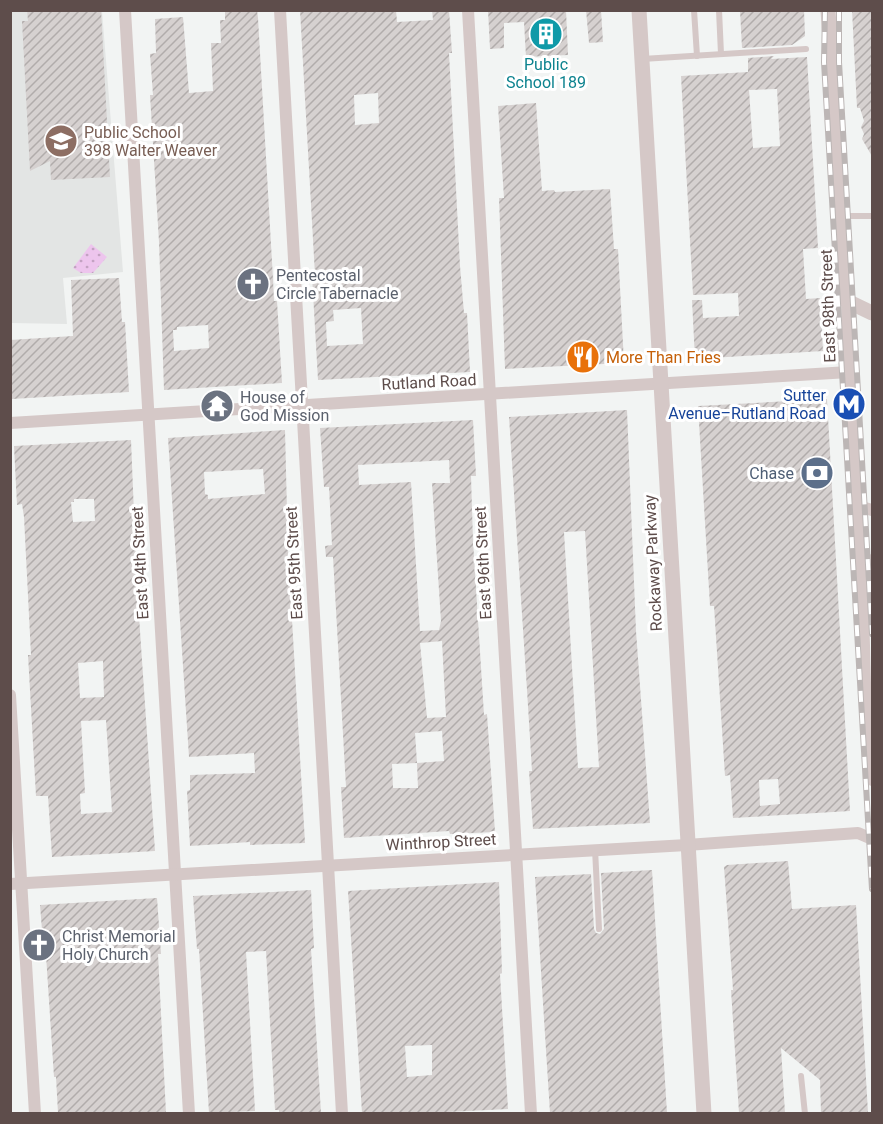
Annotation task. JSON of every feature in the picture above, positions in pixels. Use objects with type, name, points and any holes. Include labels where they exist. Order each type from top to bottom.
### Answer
[{"type":"street","name":"East 94th Street","points":[[125,10],[189,1113]]},
{"type":"street","name":"East 95th Street","points":[[280,10],[342,1113]]},
{"type":"street","name":"East 96th Street","points":[[468,10],[531,1113]]},
{"type":"street","name":"Rockaway Parkway","points":[[639,10],[704,1113]]},
{"type":"street","name":"East 98th Street","points":[[828,10],[847,301],[849,372],[873,780]]},
{"type":"street","points":[[847,301],[873,313]]},
{"type":"street","name":"Rutland Road","points":[[10,423],[849,372]]},
{"type":"street","points":[[858,506],[873,510]]},
{"type":"street","points":[[862,572],[873,560]]},
{"type":"street","points":[[10,695],[16,884],[35,1113]]},
{"type":"street","name":"Winthrop Street","points":[[16,884],[858,832],[873,839]]},
{"type":"lane","points":[[694,10],[697,56]]},
{"type":"lane","points":[[719,10],[721,54]]},
{"type":"lane","points":[[642,59],[806,49]]},
{"type":"lane","points":[[842,216],[873,216]]},
{"type":"lane","points":[[594,849],[599,929]]},
{"type":"lane","points":[[801,1076],[805,1113]]},
{"type":"shaded area","name":"Public School 398 Walter Weaver","points":[[11,11],[102,11],[123,272],[63,278],[67,324],[11,323]]},
{"type":"shaded area","points":[[91,244],[107,257],[93,273],[81,273],[73,268]]},
{"type":"building","points":[[27,10],[101,10],[110,177],[51,180],[50,161],[30,171],[22,21],[28,21]]},
{"type":"building","points":[[225,10],[257,10],[274,301],[277,301],[282,383],[164,390],[159,242],[150,95],[153,95],[150,54],[156,53],[155,19],[183,17],[189,93],[213,91],[211,43],[221,43],[220,20],[225,20]],"holes":[[[208,325],[209,348],[174,351],[173,330],[177,330],[177,327]]]},
{"type":"building","points":[[300,10],[396,10],[397,22],[433,20],[432,10],[449,10],[452,53],[449,53],[460,266],[464,313],[467,313],[470,372],[318,380],[312,276],[315,275]],"holes":[[[378,93],[379,123],[355,125],[354,95]],[[361,308],[363,344],[327,346],[326,322],[334,321],[333,310]]]},
{"type":"building","name":"Public School 189","points":[[488,10],[566,10],[568,55],[526,57],[524,22],[504,23],[504,48],[490,49]]},
{"type":"building","points":[[586,10],[601,10],[603,42],[589,43]]},
{"type":"building","points":[[740,10],[804,10],[805,36],[792,45],[742,48]]},
{"type":"building","points":[[852,10],[873,10],[873,158],[862,139],[864,134],[861,127],[864,121],[860,108],[857,108]]},
{"type":"building","points":[[807,57],[818,248],[803,249],[806,299],[820,298],[823,351],[695,359],[692,300],[702,300],[703,318],[739,316],[738,293],[693,295],[681,76],[748,72],[748,58]],"holes":[[[777,89],[780,146],[753,148],[749,90]]]},
{"type":"building","points":[[536,103],[542,191],[610,189],[614,249],[618,249],[624,363],[505,369],[499,198],[504,198],[498,106]]},
{"type":"building","points":[[119,278],[122,322],[125,322],[129,392],[12,399],[10,340],[73,336],[71,280]]},
{"type":"building","points":[[827,399],[850,811],[733,818],[730,775],[725,776],[714,606],[710,606],[698,406]],"holes":[[[778,779],[780,804],[760,806],[759,780]]]},
{"type":"building","points":[[627,410],[636,631],[650,823],[533,829],[529,771],[532,771],[509,417]],"holes":[[[585,531],[599,767],[578,768],[564,532]]]},
{"type":"building","points":[[473,420],[476,476],[471,476],[473,541],[484,715],[487,714],[495,832],[450,834],[449,831],[344,838],[341,787],[346,787],[333,557],[326,557],[325,546],[332,545],[329,487],[324,487],[320,428]],"holes":[[[449,460],[450,483],[432,483],[441,621],[439,630],[420,631],[411,482],[359,485],[358,465]],[[442,641],[446,717],[427,718],[420,643]],[[442,731],[444,761],[417,763],[415,733]],[[417,763],[418,788],[393,788],[392,764]]]},
{"type":"building","points":[[285,430],[288,551],[305,843],[250,845],[250,842],[190,846],[187,791],[190,790],[190,775],[255,773],[254,753],[189,757],[168,438]],"holes":[[[263,469],[265,494],[208,499],[208,495],[205,494],[204,472]]]},
{"type":"building","points":[[131,440],[137,587],[155,851],[52,857],[48,796],[36,796],[28,655],[31,655],[24,517],[22,504],[17,505],[14,446]],"holes":[[[74,499],[94,499],[95,521],[73,522],[71,502],[74,502]],[[103,661],[104,697],[80,698],[78,663]],[[106,720],[112,812],[81,814],[80,794],[85,793],[81,721]]]},
{"type":"building","points":[[788,861],[792,909],[856,905],[868,1113],[821,1113],[820,1080],[781,1048],[785,1113],[739,1113],[724,867]]},
{"type":"building","points":[[652,870],[667,1113],[550,1113],[535,877],[591,874],[594,929],[600,934],[604,929],[601,873]]},
{"type":"building","points":[[499,882],[502,973],[500,974],[508,1109],[448,1113],[362,1113],[348,891]],"holes":[[[432,1045],[432,1075],[407,1077],[405,1046]]]},
{"type":"building","points":[[311,890],[314,948],[311,949],[321,1113],[279,1113],[279,1110],[275,1110],[266,951],[246,952],[255,1111],[209,1113],[199,949],[197,949],[193,896]]},
{"type":"building","points":[[157,898],[166,1113],[58,1113],[40,905]]},
{"type":"railway","points":[[825,10],[824,62],[872,889]]},
{"type":"railway","points":[[839,10],[839,62],[872,634]]},
{"type":"place","name":"Public School 189","points":[[546,34]]},
{"type":"place","name":"Public School 398 Walter Weaver","points":[[61,141]]},
{"type":"place","name":"Pentecostal Circle Tabernacle","points":[[253,284]]},
{"type":"place","name":"More Than Fries","points":[[583,357]]},
{"type":"place","name":"Sutter Avenue–Rutland Road","points":[[849,404]]},
{"type":"place","name":"House of God Mission","points":[[217,406]]},
{"type":"place","name":"Chase","points":[[817,473]]},
{"type":"place","name":"Christ Memorial Holy Church","points":[[39,945]]}]
